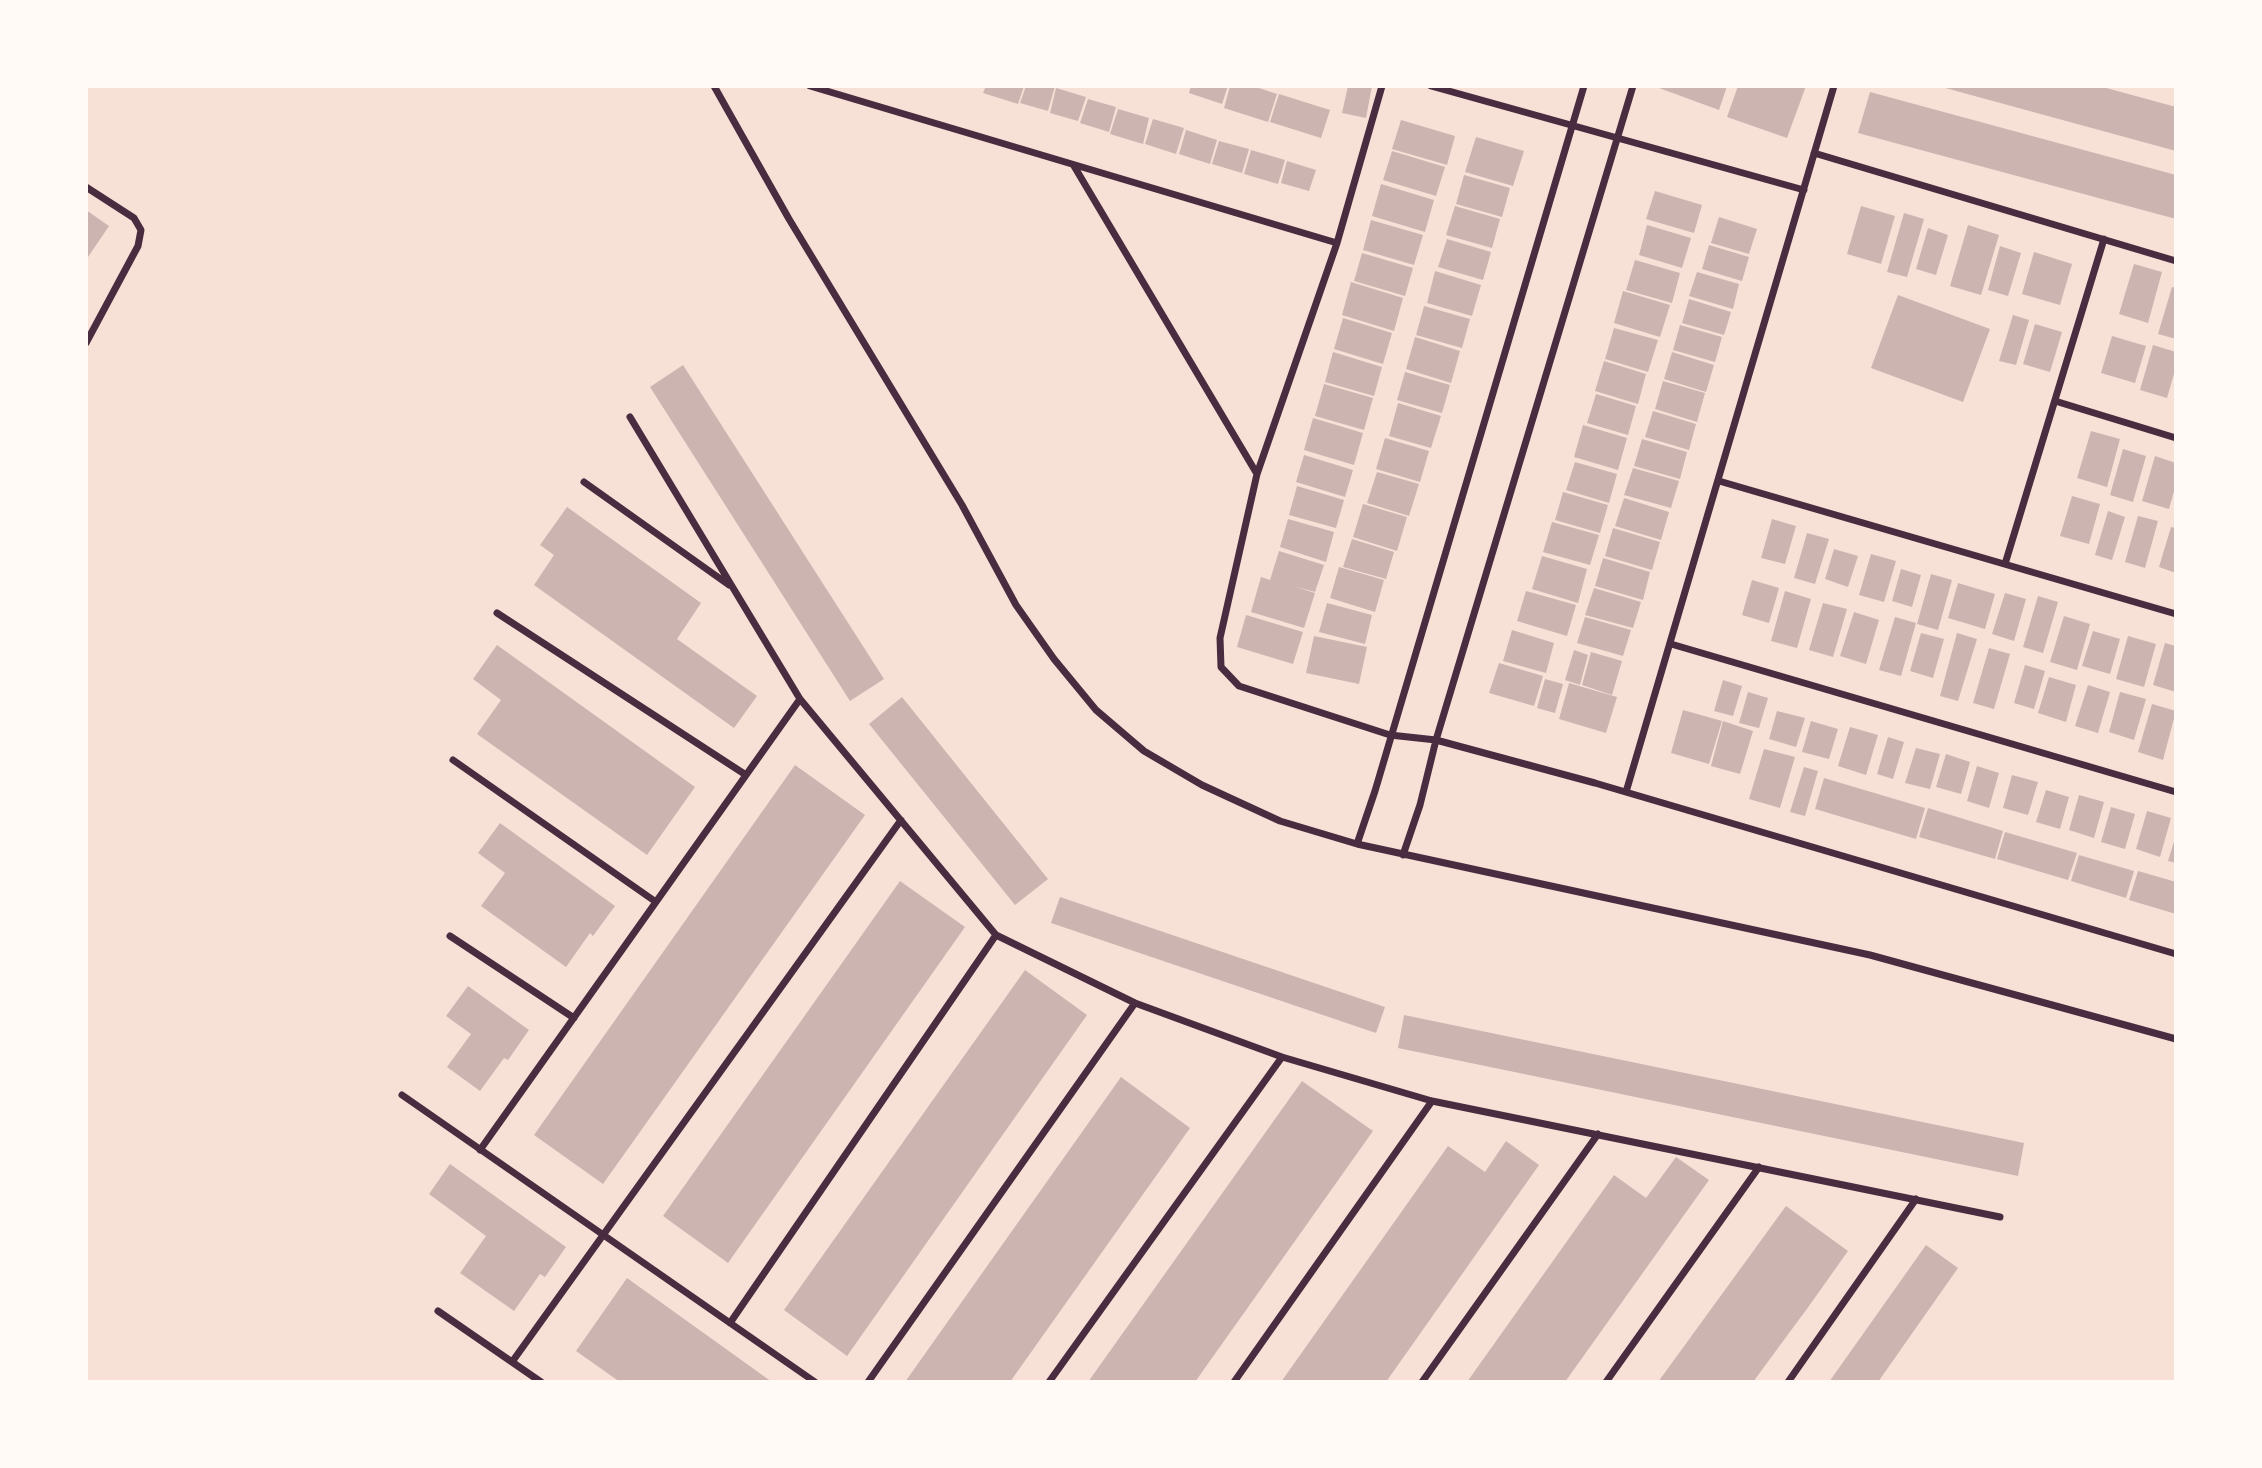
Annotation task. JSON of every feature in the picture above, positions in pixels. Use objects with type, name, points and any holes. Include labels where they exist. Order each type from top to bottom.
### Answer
[{"type":"street","points":[[714,86],[789,219],[962,505],[1017,605],[1054,659],[1096,710],[1144,751],[1202,785],[1279,821],[1357,845],[1870,955],[2176,1039]]},
{"type":"street","points":[[810,86],[1336,243]]},
{"type":"street","points":[[1382,86],[1336,243],[1257,474],[1220,638],[1222,667],[1239,686],[1390,734],[1436,740],[1626,792],[2176,954]]},
{"type":"street","points":[[1431,86],[1804,190]]},
{"type":"street","points":[[1357,845],[1584,86]]},
{"type":"street","points":[[1403,855],[1633,86]]},
{"type":"street","points":[[1626,792],[1834,86]]},
{"type":"street","points":[[1814,153],[2176,261]]},
{"type":"street","points":[[1074,165],[1257,474]]},
{"type":"street","points":[[86,187],[134,218],[141,230],[138,246],[86,343]]},
{"type":"street","points":[[2005,564],[2104,239]]},
{"type":"street","points":[[2055,401],[2176,438]]},
{"type":"street","points":[[630,416],[800,699],[996,935],[1135,1003],[1282,1057],[1432,1101],[2000,1217]]},
{"type":"street","points":[[1719,481],[2176,614]]},
{"type":"street","points":[[584,482],[733,588]]},
{"type":"street","points":[[497,613],[746,775]]},
{"type":"street","points":[[1671,644],[2176,792]]},
{"type":"street","points":[[480,1150],[800,699]]},
{"type":"street","points":[[453,760],[656,902]]},
{"type":"street","points":[[512,1362],[901,820]]},
{"type":"street","points":[[730,1323],[996,935]]},
{"type":"street","points":[[450,936],[574,1018]]},
{"type":"street","points":[[868,1382],[1135,1003]]},
{"type":"street","points":[[1049,1382],[1282,1057]]},
{"type":"street","points":[[402,1095],[815,1382]]},
{"type":"street","points":[[1234,1382],[1432,1101]]},
{"type":"street","points":[[1422,1382],[1598,1134]]},
{"type":"street","points":[[1606,1382],[1759,1167]]},
{"type":"street","points":[[1788,1382],[1916,1199]]},
{"type":"street","points":[[438,1311],[541,1382]]},
{"type":"building","points":[[986,86],[1024,86],[1018,104],[983,93]]},
{"type":"building","points":[[1026,86],[1055,86],[1048,111],[1020,103]]},
{"type":"building","points":[[1191,86],[1228,86],[1222,104],[1189,93]]},
{"type":"building","points":[[1230,86],[1253,86],[1277,94],[1268,122],[1224,108]]},
{"type":"building","points":[[1348,86],[1372,86],[1366,118],[1342,113]]},
{"type":"building","points":[[1659,86],[1727,86],[1719,110]]},
{"type":"building","points":[[1738,86],[1806,86],[1787,138],[1727,117]]},
{"type":"building","points":[[1938,86],[2099,86],[2176,107],[2176,151]]},
{"type":"building","points":[[1056,88],[1086,97],[1078,121],[1050,113]]},
{"type":"building","points":[[1870,92],[2176,175],[2176,219],[1858,133]]},
{"type":"building","points":[[1279,94],[1330,110],[1321,138],[1270,122]]},
{"type":"building","points":[[1088,99],[1116,107],[1109,132],[1080,123]]},
{"type":"building","points":[[1118,109],[1149,118],[1143,144],[1110,134]]},
{"type":"building","points":[[1153,119],[1184,128],[1176,154],[1145,144]]},
{"type":"building","points":[[1401,120],[1455,136],[1447,165],[1392,149]]},
{"type":"building","points":[[1186,130],[1217,140],[1210,164],[1179,154]]},
{"type":"building","points":[[1476,137],[1524,151],[1513,186],[1465,172]]},
{"type":"building","points":[[1219,141],[1249,149],[1242,173],[1212,164]]},
{"type":"building","points":[[1251,150],[1285,160],[1278,184],[1244,174]]},
{"type":"building","points":[[1392,151],[1445,167],[1436,196],[1383,180]]},
{"type":"building","points":[[1287,161],[1316,170],[1309,191],[1281,183]]},
{"type":"building","points":[[1464,175],[1510,188],[1502,217],[1456,204]]},
{"type":"building","points":[[1381,184],[1434,200],[1425,232],[1372,216]]},
{"type":"building","points":[[1655,191],[1702,205],[1694,233],[1646,219]]},
{"type":"building","points":[[1455,206],[1500,219],[1492,248],[1446,235]]},
{"type":"building","points":[[1861,206],[1895,216],[1881,264],[1847,254]]},
{"type":"building","points":[[86,210],[109,226],[86,260]]},
{"type":"building","points":[[1904,213],[1924,219],[1907,277],[1887,272]]},
{"type":"building","points":[[1719,217],[1757,229],[1749,254],[1711,243]]},
{"type":"building","points":[[1371,220],[1423,235],[1414,265],[1363,250]]},
{"type":"building","points":[[1647,225],[1691,238],[1682,268],[1639,255]]},
{"type":"building","points":[[1968,225],[1999,235],[1981,295],[1950,286]]},
{"type":"building","points":[[1928,228],[1948,235],[1936,275],[1916,269]]},
{"type":"building","points":[[1447,239],[1491,252],[1483,280],[1438,267]]},
{"type":"building","points":[[1709,245],[1749,257],[1742,281],[1702,269]]},
{"type":"building","points":[[2000,246],[2021,253],[2008,296],[1988,290]]},
{"type":"building","points":[[2034,252],[2072,264],[2060,305],[2022,294]]},
{"type":"building","points":[[1362,253],[1413,268],[1405,296],[1354,281]]},
{"type":"building","points":[[1635,260],[1680,273],[1672,303],[1626,290]]},
{"type":"building","points":[[2134,264],[2162,272],[2148,323],[2119,314]]},
{"type":"building","points":[[1435,271],[1481,285],[1472,316],[1427,303]]},
{"type":"building","points":[[1697,272],[1739,284],[1733,309],[1689,296]]},
{"type":"building","points":[[1351,282],[1403,298],[1394,331],[1342,315]]},
{"type":"building","points":[[2172,287],[2176,288],[2176,339],[2158,334]]},
{"type":"building","points":[[1623,291],[1670,305],[1660,337],[1614,323]]},
{"type":"building","points":[[1898,295],[1990,329],[1963,402],[1871,368]]},
{"type":"building","points":[[1689,299],[1731,312],[1724,335],[1682,323]]},
{"type":"building","points":[[1424,306],[1470,319],[1462,348],[1416,335]]},
{"type":"building","points":[[2013,315],[2029,320],[2016,365],[1999,361]]},
{"type":"building","points":[[1343,318],[1392,333],[1383,364],[1334,349]]},
{"type":"building","points":[[2035,324],[2062,332],[2050,372],[2023,364]]},
{"type":"building","points":[[1680,325],[1722,337],[1715,362],[1673,350]]},
{"type":"building","points":[[1614,328],[1658,340],[1648,372],[1605,359]]},
{"type":"building","points":[[2112,336],[2146,346],[2135,383],[2101,373]]},
{"type":"building","points":[[1415,337],[1460,351],[1451,383],[1406,369]]},
{"type":"building","points":[[2153,345],[2176,352],[2176,367],[2167,398],[2140,390]]},
{"type":"building","points":[[1333,352],[1382,367],[1374,396],[1325,382]]},
{"type":"building","points":[[1672,352],[1714,365],[1706,392],[1664,379]]},
{"type":"building","points":[[1604,361],[1646,374],[1638,404],[1595,391]]},
{"type":"building","points":[[683,365],[884,679],[850,701],[650,387]]},
{"type":"building","points":[[1405,372],[1450,385],[1442,413],[1397,400]]},
{"type":"building","points":[[1663,381],[1705,393],[1697,422],[1655,409]]},
{"type":"building","points":[[1324,384],[1373,398],[1364,430],[1315,416]]},
{"type":"building","points":[[1596,394],[1636,406],[1628,435],[1587,423]]},
{"type":"building","points":[[1398,403],[1441,416],[1431,448],[1389,436]]},
{"type":"building","points":[[1653,411],[1696,424],[1689,450],[1645,437]]},
{"type":"building","points":[[1313,418],[1363,433],[1354,465],[1304,450]]},
{"type":"building","points":[[1583,425],[1627,438],[1618,470],[1574,457]]},
{"type":"building","points":[[2091,431],[2120,439],[2107,487],[2077,478]]},
{"type":"building","points":[[1385,438],[1429,451],[1420,482],[1376,469]]},
{"type":"building","points":[[1642,439],[1687,452],[1680,479],[1634,466]]},
{"type":"building","points":[[2123,449],[2146,456],[2133,502],[2110,495]]},
{"type":"building","points":[[1304,455],[1353,470],[1345,497],[1296,482]]},
{"type":"building","points":[[2155,456],[2176,463],[2176,484],[2169,509],[2142,501]]},
{"type":"building","points":[[1575,462],[1617,474],[1609,503],[1566,490]]},
{"type":"building","points":[[1633,468],[1679,481],[1671,508],[1624,495]]},
{"type":"building","points":[[1377,472],[1419,484],[1409,516],[1367,503]]},
{"type":"building","points":[[1297,486],[1344,500],[1336,528],[1289,515]]},
{"type":"building","points":[[1563,492],[1608,505],[1600,533],[1555,520]]},
{"type":"building","points":[[2072,496],[2100,504],[2089,544],[2060,536]]},
{"type":"building","points":[[1624,498],[1669,512],[1661,540],[1615,526]]},
{"type":"building","points":[[1363,504],[1407,517],[1397,551],[1353,537]]},
{"type":"building","points":[[567,507],[701,603],[677,639],[757,696],[734,728],[534,585],[554,555],[540,545]]},
{"type":"building","points":[[2108,511],[2125,517],[2112,560],[2095,555]]},
{"type":"building","points":[[2138,516],[2158,521],[2145,568],[2125,562]]},
{"type":"building","points":[[1288,519],[1334,532],[1326,562],[1280,547]]},
{"type":"building","points":[[1772,519],[1796,526],[1785,564],[1761,558]]},
{"type":"building","points":[[1552,522],[1599,535],[1590,565],[1543,552]]},
{"type":"building","points":[[2171,527],[2176,528],[2176,573],[2159,567]]},
{"type":"building","points":[[1613,528],[1660,542],[1652,570],[1605,556]]},
{"type":"building","points":[[1807,533],[1829,539],[1815,584],[1794,578]]},
{"type":"building","points":[[1352,539],[1394,552],[1386,579],[1343,567]]},
{"type":"building","points":[[1834,549],[1858,556],[1848,587],[1825,579]]},
{"type":"building","points":[[1279,551],[1324,565],[1315,592],[1293,586],[1315,593],[1304,628],[1251,612],[1261,577],[1270,580]]},
{"type":"building","points":[[1871,554],[1896,561],[1884,602],[1859,595]]},
{"type":"building","points":[[1542,556],[1587,569],[1578,603],[1532,589]]},
{"type":"building","points":[[1603,558],[1650,572],[1643,600],[1595,586]]},
{"type":"building","points":[[1339,567],[1384,580],[1375,612],[1330,598]]},
{"type":"building","points":[[1901,569],[1921,575],[1912,607],[1892,601]]},
{"type":"building","points":[[1931,574],[1952,580],[1938,630],[1917,624]]},
{"type":"building","points":[[1752,580],[1779,588],[1769,623],[1742,615]]},
{"type":"building","points":[[1958,583],[1995,594],[1985,629],[1948,618]]},
{"type":"building","points":[[1594,588],[1641,602],[1633,628],[1585,615]]},
{"type":"building","points":[[1526,591],[1576,605],[1567,636],[1517,621]]},
{"type":"building","points":[[1785,591],[1811,599],[1797,648],[1771,641]]},
{"type":"building","points":[[2005,593],[2026,599],[2014,641],[1992,634]]},
{"type":"building","points":[[2038,596],[2058,602],[2043,653],[2023,647]]},
{"type":"building","points":[[1327,603],[1372,615],[1365,644],[1319,632]]},
{"type":"building","points":[[1823,603],[1847,609],[1833,657],[1809,650]]},
{"type":"building","points":[[1854,612],[1879,620],[1866,664],[1840,656]]},
{"type":"building","points":[[1246,615],[1303,632],[1293,664],[1237,647]]},
{"type":"building","points":[[2064,616],[2090,624],[2077,670],[2050,662]]},
{"type":"building","points":[[1585,617],[1631,630],[1623,656],[1577,643]]},
{"type":"building","points":[[1895,617],[1916,623],[1901,676],[1879,670]]},
{"type":"building","points":[[1512,630],[1554,643],[1546,673],[1503,661]]},
{"type":"building","points":[[2093,631],[2120,639],[2110,674],[2082,666]]},
{"type":"building","points":[[1921,633],[1944,639],[1933,678],[1910,671]]},
{"type":"building","points":[[1957,633],[1977,639],[1958,701],[1940,696]]},
{"type":"building","points":[[1314,636],[1367,647],[1359,684],[1306,673]]},
{"type":"building","points":[[2128,636],[2156,644],[2144,687],[2116,679]]},
{"type":"building","points":[[2165,643],[2176,646],[2176,692],[2153,685]]},
{"type":"building","points":[[497,645],[695,787],[647,855],[477,734],[501,700],[473,679]]},
{"type":"building","points":[[1989,648],[2010,654],[1994,709],[1973,703]]},
{"type":"building","points":[[1574,650],[1588,655],[1580,685],[1565,680]]},
{"type":"building","points":[[1591,652],[1622,661],[1612,695],[1582,685]]},
{"type":"building","points":[[1499,663],[1543,676],[1534,706],[1489,693]]},
{"type":"building","points":[[2025,665],[2045,671],[2034,709],[2014,703]]},
{"type":"building","points":[[2049,677],[2076,685],[2066,722],[2038,713]]},
{"type":"building","points":[[1545,679],[1563,684],[1555,713],[1537,708]]},
{"type":"building","points":[[1723,680],[1742,686],[1733,716],[1714,711]]},
{"type":"building","points":[[1569,683],[1617,697],[1606,733],[1559,719]]},
{"type":"building","points":[[2088,685],[2110,692],[2098,733],[2075,726]]},
{"type":"building","points":[[1748,692],[1768,698],[1759,728],[1739,723]]},
{"type":"building","points":[[2120,692],[2146,699],[2134,740],[2109,732]]},
{"type":"building","points":[[902,697],[1048,879],[1015,905],[869,724]]},
{"type":"building","points":[[2152,704],[2176,711],[2163,760],[2138,752]]},
{"type":"building","points":[[1683,710],[1722,721],[1709,764],[1671,753]]},
{"type":"building","points":[[1777,711],[1805,718],[1796,747],[1769,739]]},
{"type":"building","points":[[1723,721],[1753,731],[1740,774],[1711,766]]},
{"type":"building","points":[[1811,721],[1838,729],[1829,759],[1802,752]]},
{"type":"building","points":[[1850,727],[1878,735],[1866,775],[1838,766]]},
{"type":"building","points":[[1888,737],[1904,742],[1893,779],[1877,774]]},
{"type":"building","points":[[1916,748],[1940,754],[1930,789],[1905,783]]},
{"type":"building","points":[[1764,749],[1795,757],[1780,808],[1749,799]]},
{"type":"building","points":[[1946,754],[1970,762],[1961,794],[1936,787]]},
{"type":"building","points":[[795,765],[865,815],[603,1184],[534,1135]]},
{"type":"building","points":[[1977,766],[1999,773],[1989,808],[1967,801]]},
{"type":"building","points":[[1804,767],[1818,771],[1805,816],[1790,812]]},
{"type":"building","points":[[2012,775],[2038,782],[2028,815],[2003,808]]},
{"type":"building","points":[[1824,778],[1925,808],[1916,839],[1815,809]]},
{"type":"building","points":[[2046,790],[2069,797],[2060,829],[2036,822]]},
{"type":"building","points":[[2079,795],[2104,802],[2094,838],[2069,830]]},
{"type":"building","points":[[2111,807],[2135,814],[2125,849],[2101,842]]},
{"type":"building","points":[[1928,808],[2003,831],[1995,859],[1919,837]]},
{"type":"building","points":[[2147,811],[2171,818],[2160,857],[2136,849]]},
{"type":"building","points":[[500,823],[615,906],[593,936],[590,933],[566,967],[481,906],[505,873],[478,853]]},
{"type":"building","points":[[2005,832],[2077,853],[2068,880],[1997,859]]},
{"type":"building","points":[[2176,835],[2176,863],[2168,861]]},
{"type":"building","points":[[2079,855],[2134,871],[2126,898],[2071,881]]},
{"type":"building","points":[[2138,871],[2176,882],[2176,914],[2129,900]]},
{"type":"building","points":[[900,881],[965,927],[728,1263],[663,1216]]},
{"type":"building","points":[[1060,897],[1385,1007],[1376,1033],[1051,923]]},
{"type":"building","points":[[1025,970],[1087,1015],[847,1356],[784,1310]]},
{"type":"building","points":[[468,986],[529,1030],[508,1060],[504,1058],[480,1091],[447,1067],[471,1034],[446,1016]]},
{"type":"building","points":[[1404,1015],[2024,1143],[2018,1176],[1398,1048]]},
{"type":"building","points":[[1121,1077],[1190,1128],[1010,1382],[905,1382]]},
{"type":"building","points":[[1302,1081],[1373,1131],[1195,1382],[1088,1382]]},
{"type":"building","points":[[1506,1141],[1539,1165],[1386,1382],[1281,1382],[1448,1146],[1485,1172]]},
{"type":"building","points":[[1676,1157],[1709,1180],[1565,1382],[1467,1382],[1614,1175],[1646,1198]]},
{"type":"building","points":[[450,1164],[566,1247],[545,1277],[540,1274],[514,1311],[460,1273],[486,1236],[429,1194]]},
{"type":"building","points":[[1786,1206],[1848,1251],[1809,1306],[1753,1382],[1658,1382]]},
{"type":"building","points":[[1926,1245],[1958,1268],[1878,1382],[1829,1382]]},
{"type":"building","points":[[627,1278],[772,1382],[620,1382],[576,1351]]}]
